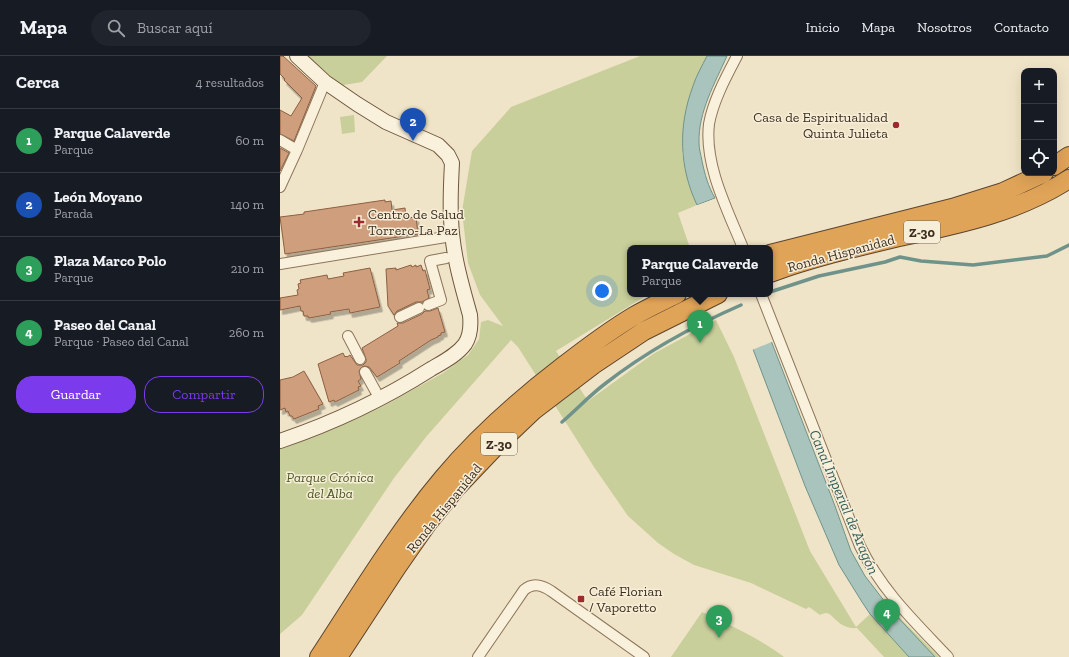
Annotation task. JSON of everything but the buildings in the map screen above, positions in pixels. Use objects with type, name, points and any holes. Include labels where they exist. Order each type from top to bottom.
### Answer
[{"type":"highway","points":[[1057,164],[1069,156]]},
{"type":"highway","name":"Ronda Hispanidad","points":[[773,253],[952,208],[1003,192],[1038,176]]},
{"type":"highway","name":"Ronda Hispanidad","points":[[773,272],[830,254],[958,224],[1006,210],[1055,188],[1069,179]]},
{"type":"highway","name":"Ronda Hispanidad","points":[[319,657],[379,563],[412,518],[443,478],[487,430],[526,395],[581,352],[634,316],[671,297]]},
{"type":"highway","name":"Ronda Hispanidad","points":[[338,657],[427,524],[456,488],[523,420],[593,365],[644,331],[712,297]]},
{"type":"street","points":[[280,441],[328,422],[381,398],[453,356],[465,344],[470,331],[470,315],[459,274],[452,236],[450,205],[452,163],[450,157],[438,145],[386,122],[357,104],[325,82],[297,56]]},
{"type":"street","points":[[737,56],[724,81],[709,125],[710,156],[722,196],[742,245]]},
{"type":"street","points":[[280,187],[325,82]]},
{"type":"street","points":[[280,140],[297,150]]},
{"type":"street","points":[[280,264],[452,236]]},
{"type":"street","points":[[400,316],[441,300],[430,261],[446,258]]},
{"type":"street","points":[[762,297],[860,546],[868,562],[890,594],[948,657]]},
{"type":"street","points":[[348,336],[360,359]]},
{"type":"street","points":[[366,372],[376,392]]},
{"type":"street","points":[[478,657],[524,590],[534,585],[542,586],[551,591],[644,657]]},
{"type":"green space","points":[[305,56],[387,56],[362,82],[338,86]]},
{"type":"green space","name":"Parque Crónica del Alba","points":[[640,56],[707,56],[693,86],[682,153],[686,173],[697,205],[678,213],[689,245],[627,245],[627,297],[644,297],[556,351],[588,401],[653,354],[716,320],[734,357],[810,551],[856,627],[885,603],[939,657],[884,657],[857,628],[851,628],[841,624],[828,613],[820,615],[809,607],[806,609],[751,583],[694,565],[658,543],[628,516],[594,467],[518,347],[511,340],[426,437],[394,478],[302,615],[280,634],[280,448],[319,435],[382,407],[443,373],[468,355],[479,339],[481,322],[488,320],[503,326],[480,295],[468,263],[462,211],[472,151],[511,107]]},
{"type":"green space","points":[[354,115],[355,132],[342,134],[340,117]]},
{"type":"green space","points":[[702,612],[734,627],[784,657],[671,657]]},
{"type":"water","points":[[707,56],[727,56],[708,98],[699,131],[699,148],[703,166],[715,198],[697,205],[691,191],[684,161],[683,131],[688,101],[696,78]]},
{"type":"water","name":"Canal Imperial de Aragón","points":[[733,297],[754,297],[851,551],[865,576],[892,611],[935,657],[909,657],[870,614],[839,565],[805,486]]},
{"type":"pier","points":[[717,198],[736,245],[711,245],[695,206]]},
{"type":"pier","points":[[731,297],[756,297],[774,341],[752,350]]},
{"type":"waterway","points":[[773,291],[819,276],[885,262],[900,257],[921,261],[973,265],[1047,256],[1069,245]]},
{"type":"waterway","points":[[562,422],[600,388],[638,360],[688,330],[741,305]]},
{"type":"place","name":"Casa de Espiritualidad Quinta Julieta","points":[[896,125]]},
{"type":"place","name":"León Moyano","points":[[413,141]]},
{"type":"place","name":"Centro de Salud Torrero-La Paz","points":[[359,222]]},
{"type":"place","name":"Parque Calaverde","points":[[700,343]]},
{"type":"place","name":"Café Florian / Vaporetto","points":[[581,599]]},
{"type":"place","name":"Paseo del Canal","points":[[887,632]]},
{"type":"place","name":"Plaza Marco Polo","points":[[719,638]]}]
